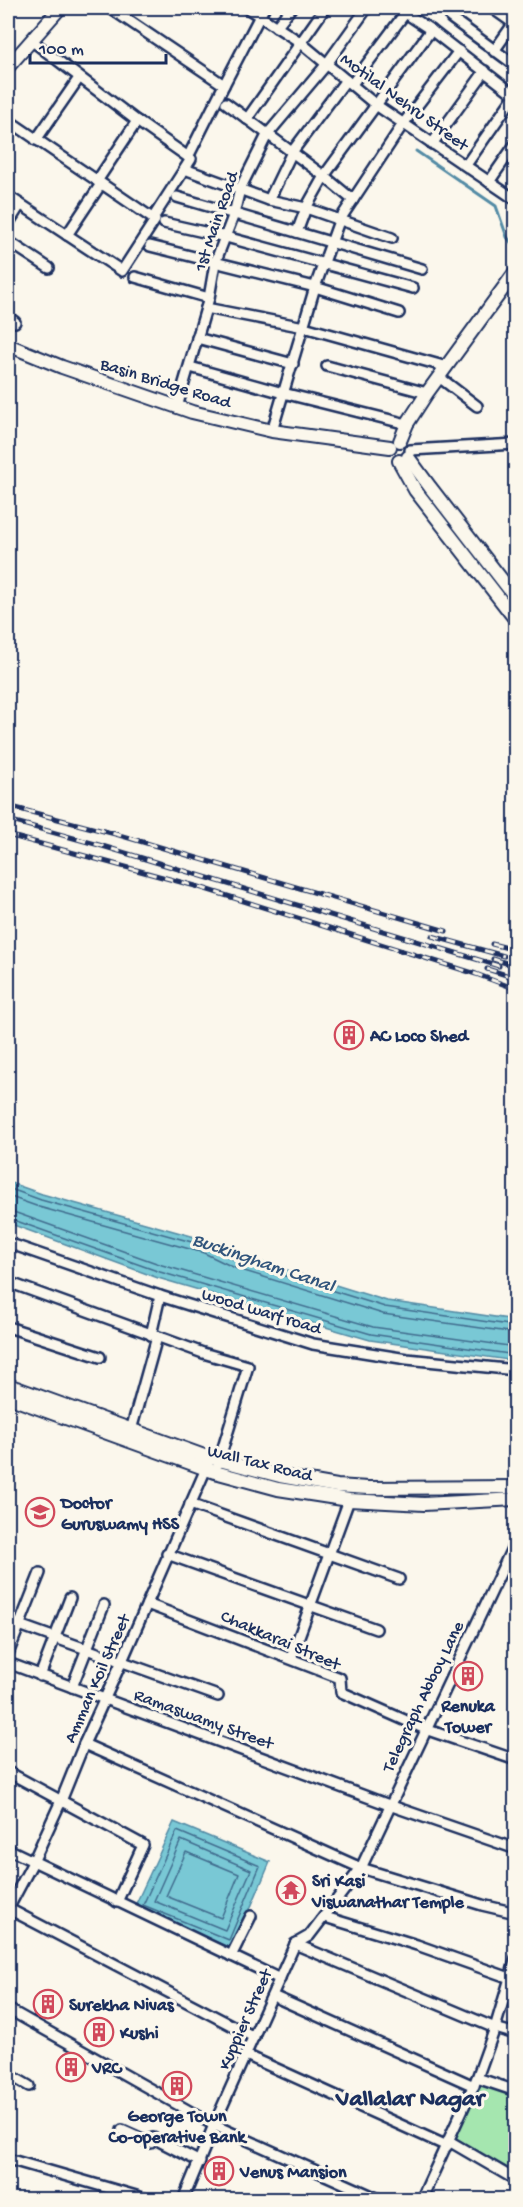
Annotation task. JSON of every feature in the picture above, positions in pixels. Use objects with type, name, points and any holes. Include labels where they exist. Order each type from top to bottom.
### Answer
[{"type":"main road","points":[[8,67],[58,8]]},
{"type":"main road","points":[[516,271],[407,424],[402,451],[415,490],[516,620]]},
{"type":"main road","name":"Basin Bridge Road","points":[[8,345],[177,407],[272,430],[402,451]]},
{"type":"main road","points":[[402,451],[516,598]]},
{"type":"main road","name":"Wall Tax Road","points":[[8,1385],[130,1430],[213,1465],[336,1486],[368,1488],[516,1487]]},
{"type":"main road","name":"Wall Tax Road","points":[[8,1398],[213,1465],[278,1489],[349,1500],[424,1504],[516,1499]]},
{"type":"street","points":[[110,8],[224,85]]},
{"type":"street","name":"Motilal Nehru Street","points":[[246,8],[261,11],[276,27],[300,42],[376,105],[516,200]]},
{"type":"street","points":[[276,27],[291,8]]},
{"type":"street","points":[[247,119],[325,8]]},
{"type":"street","name":"1st Main Road","points":[[177,407],[209,298],[215,263],[234,214],[240,189],[267,135],[326,65],[367,8]]},
{"type":"street","points":[[492,8],[515,23],[494,51]]},
{"type":"street","points":[[269,200],[292,152],[349,82],[402,10],[515,95],[466,165]]},
{"type":"street","points":[[188,157],[261,11]]},
{"type":"street","points":[[451,18],[516,66]]},
{"type":"street","points":[[297,232],[306,208],[324,176],[431,30]]},
{"type":"street","points":[[8,196],[122,271],[191,159],[79,78],[31,40]]},
{"type":"street","points":[[272,430],[315,287],[339,220],[403,124],[459,51]]},
{"type":"street","points":[[432,144],[485,71]]},
{"type":"street","points":[[36,140],[79,78]]},
{"type":"street","points":[[226,103],[353,200]]},
{"type":"street","points":[[8,120],[153,218]]},
{"type":"street","points":[[67,236],[137,121]]},
{"type":"street","points":[[489,182],[516,143]]},
{"type":"street","points":[[190,171],[269,200],[306,208],[392,238]]},
{"type":"street","points":[[177,197],[422,270]]},
{"type":"street","points":[[8,224],[20,205]]},
{"type":"street","points":[[164,223],[226,237],[413,288]]},
{"type":"street","points":[[8,241],[49,268]]},
{"type":"street","points":[[150,246],[315,287],[399,313]]},
{"type":"street","points":[[135,277],[209,298]]},
{"type":"street","points":[[206,308],[304,327],[443,372],[477,406]]},
{"type":"street","points":[[197,338],[293,364]]},
{"type":"street","points":[[327,366],[427,393]]},
{"type":"street","points":[[190,367],[407,424]]},
{"type":"street","points":[[402,451],[516,444]]},
{"type":"street","name":"wood warf road","points":[[8,1243],[160,1296],[313,1344],[408,1359],[516,1370]]},
{"type":"street","points":[[8,1282],[154,1336]]},
{"type":"street","points":[[130,1430],[154,1336],[160,1296]]},
{"type":"street","points":[[8,1327],[100,1357]]},
{"type":"street","name":"Amman Koil Street","points":[[8,1909],[61,1801],[190,1504],[213,1465],[248,1366],[154,1336]]},
{"type":"street","points":[[291,1658],[349,1500]]},
{"type":"street","points":[[190,1504],[399,1579]]},
{"type":"street","name":"Telegraph Abboy Lane","points":[[361,1868],[389,1804],[516,1540]]},
{"type":"street","points":[[167,1554],[376,1629]]},
{"type":"street","points":[[8,1654],[40,1573]]},
{"type":"street","points":[[40,1676],[70,1598]]},
{"type":"street","name":"Chakkarai Street","points":[[147,1604],[340,1678],[341,1692],[425,1729]]},
{"type":"street","points":[[72,1688],[104,1605]]},
{"type":"street","points":[[8,1621],[218,1696]]},
{"type":"street","name":"Ramaswamy Street","points":[[8,1663],[516,1849]]},
{"type":"street","points":[[425,1729],[516,1760]]},
{"type":"street","points":[[84,1744],[361,1868],[516,1913]]},
{"type":"street","points":[[8,1772],[143,1845],[117,1902]]},
{"type":"street","points":[[8,1849],[280,1979]]},
{"type":"street","name":"Kuppier Street","points":[[183,2199],[295,1944],[309,1936],[361,1868]]},
{"type":"street","points":[[8,1909],[254,2037]]},
{"type":"street","points":[[231,1956],[251,1916]]},
{"type":"street","points":[[325,1917],[513,1974]]},
{"type":"street","points":[[295,1944],[495,2028],[516,2034]]},
{"type":"street","points":[[421,2199],[476,2082],[513,1974],[516,1958]]},
{"type":"street","points":[[273,1996],[476,2082],[516,2091]]},
{"type":"street","points":[[8,2008],[214,2125],[381,2199]]},
{"type":"street","points":[[246,2055],[448,2144],[516,2180]]},
{"type":"street","points":[[8,2074],[29,2086]]},
{"type":"street","points":[[122,2130],[151,2143],[153,2138],[200,2162]]},
{"type":"street","points":[[8,2159],[150,2199]]},
{"type":"green space","points":[[481,2083],[515,2095],[515,2176],[454,2141]]},
{"type":"water","points":[[8,1182],[42,1194],[209,1241],[239,1255],[387,1301],[515,1320],[515,1361],[370,1340],[158,1278],[8,1223]]},
{"type":"water","points":[[174,1822],[270,1862],[233,1949],[134,1908]]},
{"type":"waterway","points":[[416,151],[496,206],[507,237],[516,249]]},
{"type":"railway","points":[[8,806],[119,835],[446,931]]},
{"type":"railway","points":[[8,820],[99,845],[499,966]]},
{"type":"railway","points":[[8,835],[199,887],[476,974],[516,989]]},
{"type":"railway","points":[[432,936],[504,956]]},
{"type":"railway","points":[[492,944],[516,950]]},
{"type":"railway","points":[[493,959],[516,966]]},
{"type":"railway","points":[[487,969],[516,978]]},
{"type":"place","name":"AC Loco Shed","points":[[349,1035]]},
{"type":"place","name":"Doctor Guruswamy HSS","points":[[40,1512]]},
{"type":"place","name":"Renuka Tower","points":[[468,1676]]},
{"type":"place","name":"Sri Kasi Viswanathar Temple","points":[[291,1890]]},
{"type":"place","name":"Surekha Nivas","points":[[48,2004]]},
{"type":"place","name":"Kushi","points":[[99,2032]]},
{"type":"place","name":"VRC","points":[[71,2067]]},
{"type":"place","name":"George Town Co-operative Bank","points":[[177,2086]]},
{"type":"place","name":"Venus Mansion","points":[[219,2171]]},
{"type":"district","name":"Vallalar Nagar","points":[[410,2097]]},
{"type":"water label","name":"Buckingham Canal","points":[[264,1261]]}]
